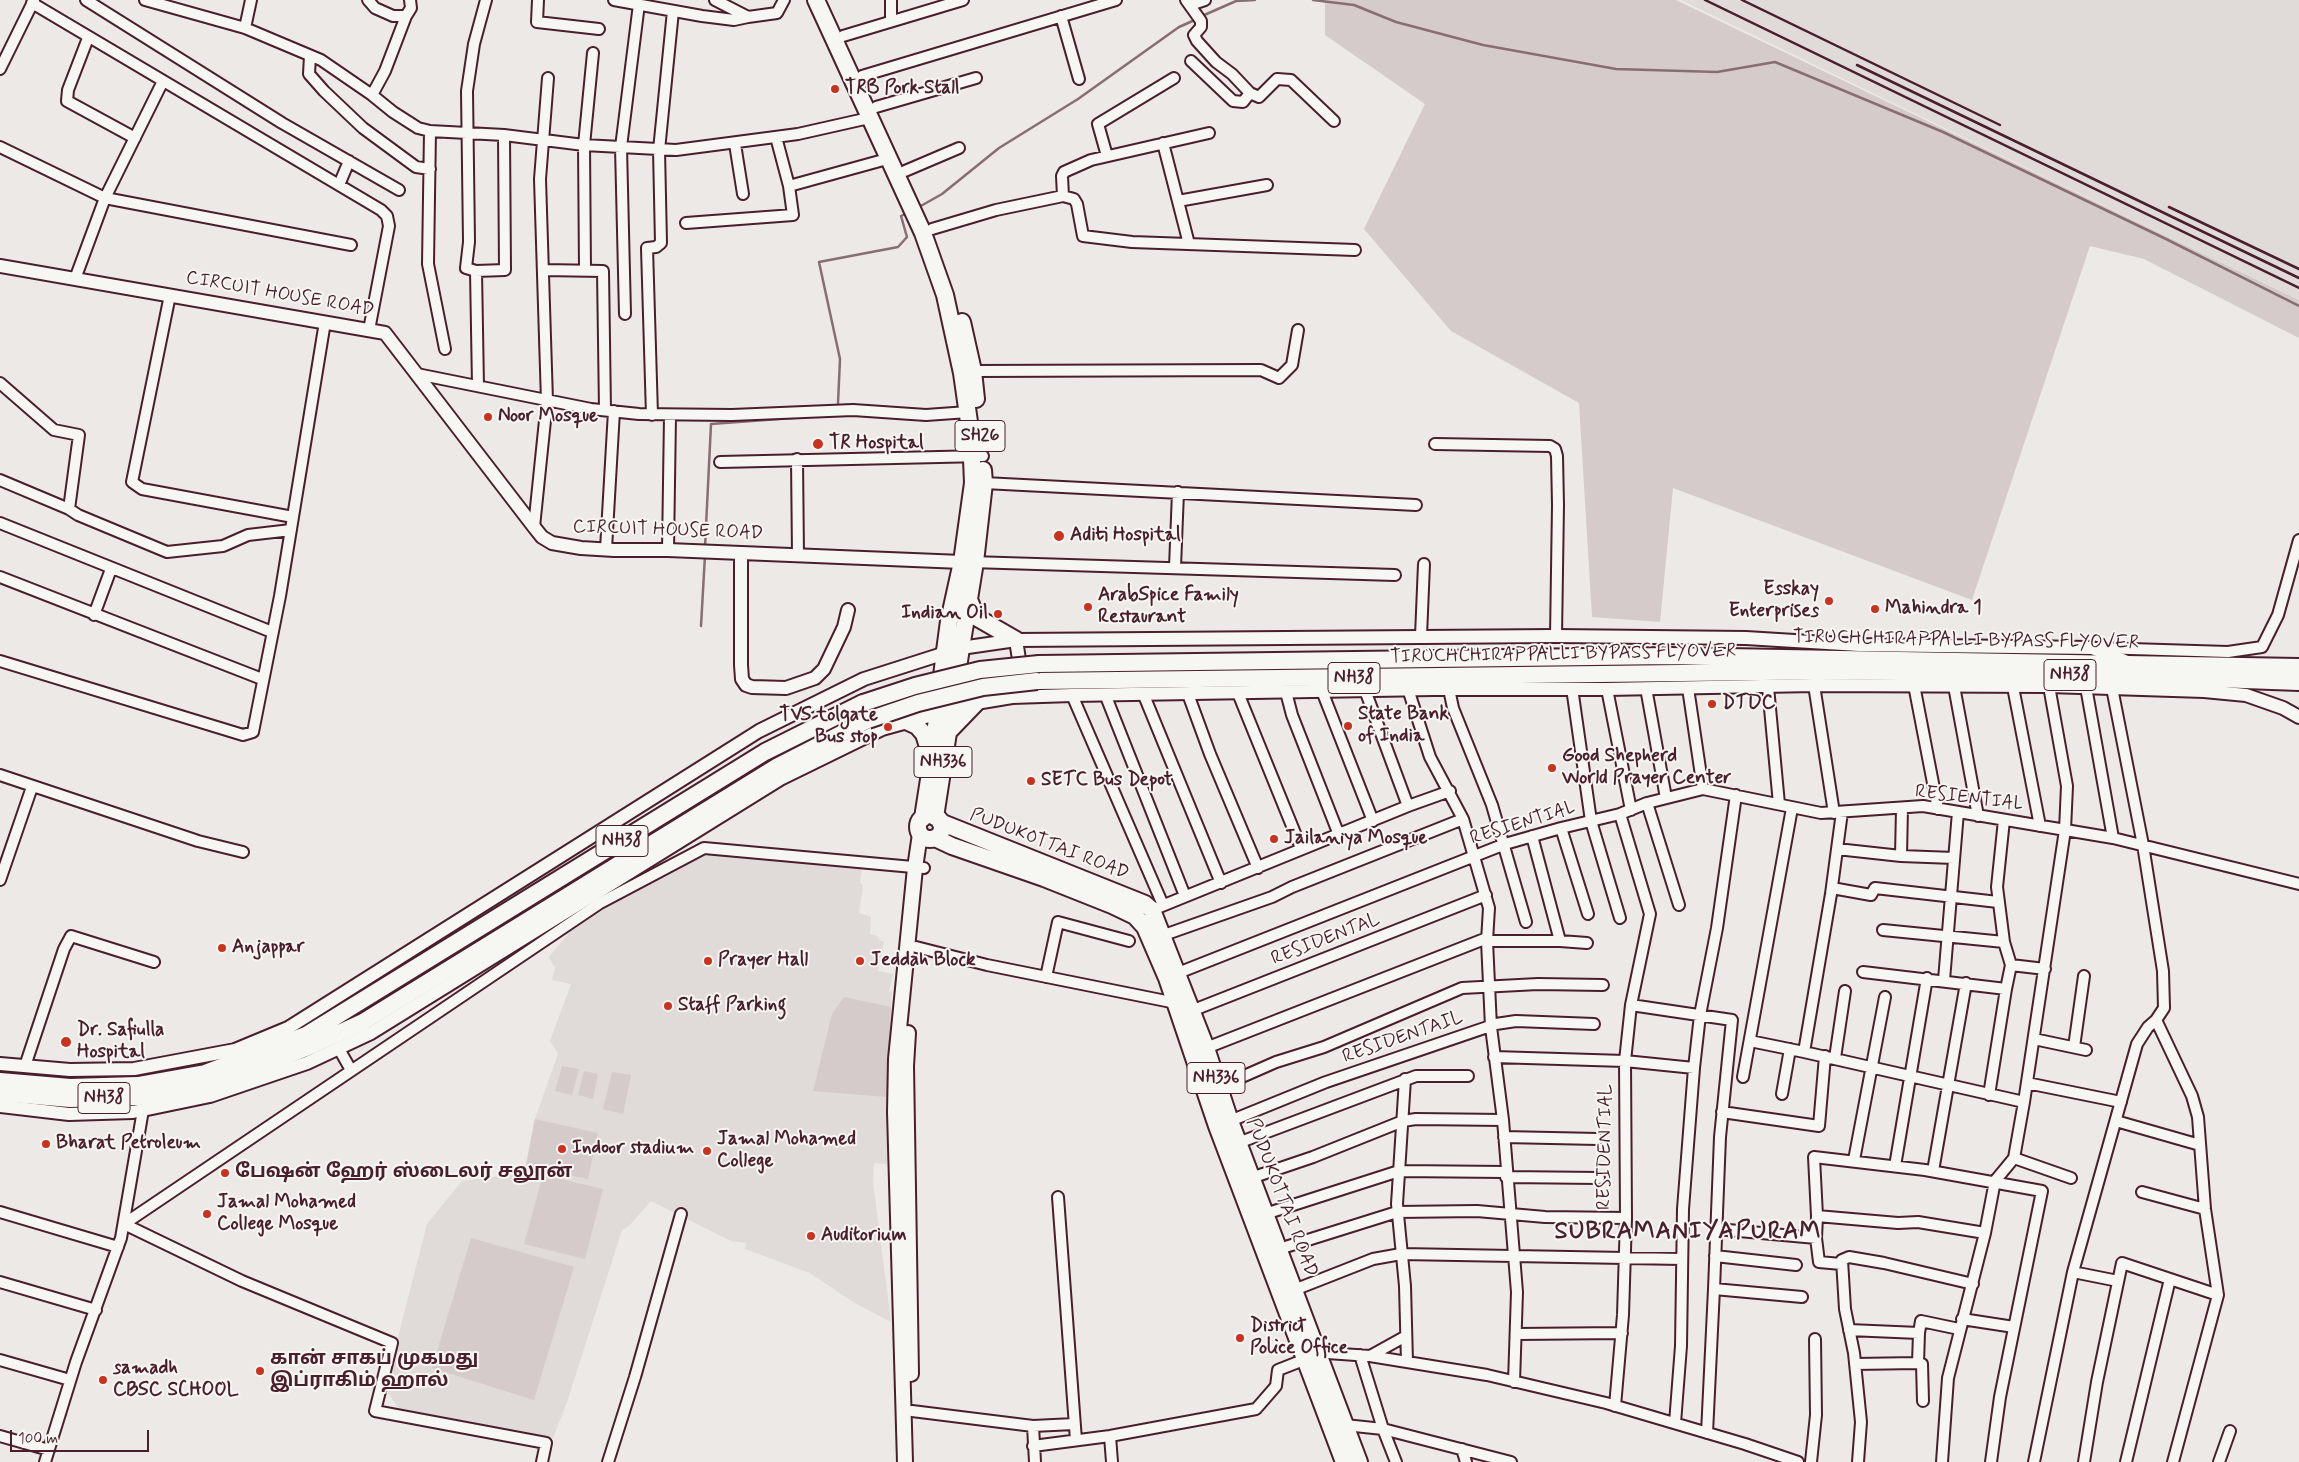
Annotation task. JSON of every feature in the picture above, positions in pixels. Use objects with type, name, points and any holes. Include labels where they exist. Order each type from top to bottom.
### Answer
[{"type":"main road","name":"SH26","points":[[816,0],[903,178],[955,292],[973,371],[977,456],[973,483],[969,562],[970,602],[961,648]]},
{"type":"main road","name":"SH26","points":[[827,0],[862,76],[888,160],[903,178]]},
{"type":"main road","name":"SH26","points":[[925,226],[945,295],[984,483],[969,562],[948,621],[945,651]]},
{"type":"main road","points":[[970,602],[976,617],[1016,640]]},
{"type":"main road","name":"NH336","points":[[961,648],[932,760],[933,787],[930,828],[952,846],[1044,878],[1135,916],[1146,927],[1182,1010],[1220,1133],[1309,1355],[1344,1462]]},
{"type":"main road","name":"NH336","points":[[933,787],[949,732],[945,710],[945,651]]},
{"type":"main road","name":"TIRUCHCHIRAPPALLI BYPASS FLYOVER","points":[[243,1067],[306,1035],[765,752],[863,703],[915,686],[980,670],[1039,664],[1670,656],[2299,668]]},
{"type":"main road","name":"TIRUCHCHIRAPPALLI BYPASS FLYOVER","points":[[0,1093],[70,1099],[140,1098],[243,1067],[363,1022],[778,766],[875,724],[918,703],[983,687],[1037,681],[1842,671],[2135,676],[2299,682]]},
{"type":"main road","points":[[949,732],[976,702]]},
{"type":"main road","points":[[906,722],[917,726],[924,734],[932,760]]},
{"type":"main road","points":[[905,1462],[907,982],[919,868],[930,828]]},
{"type":"main road","name":"PUDUKOTTAI ROAD","points":[[930,828],[1158,908],[1164,935],[1178,973],[1182,1010],[1206,1048],[1230,1121],[1294,1290],[1309,1355],[1345,1425],[1359,1462]]},
{"type":"main road","points":[[907,982],[916,947],[919,868]]},
{"type":"main road","name":"NH38","points":[[0,1080],[70,1087],[138,1085],[206,1079]]},
{"type":"main road","points":[[905,1305],[914,1462]]},
{"type":"street","points":[[86,0],[282,123],[399,190]]},
{"type":"street","points":[[145,0],[245,28],[321,60],[393,112],[418,128],[430,131],[504,135],[584,145],[660,150],[696,149],[831,128],[976,78]]},
{"type":"street","points":[[245,28],[250,0]]},
{"type":"street","points":[[368,0],[374,8],[393,16],[406,16]]},
{"type":"street","points":[[372,95],[411,8],[410,0]]},
{"type":"street","points":[[486,0],[474,44],[467,90],[469,242],[466,268],[476,271],[505,270],[504,135]]},
{"type":"street","points":[[538,0],[537,22],[599,29]]},
{"type":"street","points":[[614,0],[673,12],[734,20],[777,13],[784,0]]},
{"type":"street","points":[[715,0],[748,17]]},
{"type":"street","points":[[891,0],[891,21]]},
{"type":"street","points":[[843,36],[963,0]]},
{"type":"street","points":[[862,76],[1116,0]]},
{"type":"street","points":[[1205,0],[1190,5],[1201,22],[1201,26],[1194,35],[1216,62],[1232,74],[1250,93],[1259,97],[1278,80],[1291,80],[1334,121]]},
{"type":"street","points":[[0,69],[33,2],[88,38],[373,203],[387,216],[389,226],[369,330]]},
{"type":"street","points":[[625,314],[621,147],[639,4]]},
{"type":"street","points":[[652,415],[646,248],[656,247],[661,243],[660,150],[673,12]]},
{"type":"street","points":[[1061,16],[1079,79]]},
{"type":"street","points":[[88,38],[68,90],[67,101],[135,138]]},
{"type":"street","points":[[585,270],[584,145],[593,53]]},
{"type":"street","points":[[310,56],[309,74],[324,91],[363,128],[416,167],[430,170]]},
{"type":"street","points":[[1191,61],[1232,101],[1243,102],[1250,93]]},
{"type":"street","points":[[534,527],[548,400],[540,179],[548,78]]},
{"type":"street","points":[[1107,156],[1098,124],[1174,78]]},
{"type":"street","points":[[75,279],[105,198],[163,81]]},
{"type":"street","points":[[430,131],[428,264],[444,349]]},
{"type":"street","points":[[1063,196],[1062,176],[1064,172],[1091,160],[1209,133]]},
{"type":"street","points":[[686,223],[793,215],[790,186],[776,138]]},
{"type":"street","points":[[1163,143],[1189,244]]},
{"type":"street","points":[[735,144],[743,194]]},
{"type":"street","points":[[0,146],[105,198],[351,245]]},
{"type":"street","points":[[903,178],[959,148]]},
{"type":"street","points":[[790,186],[888,160]]},
{"type":"street","points":[[339,184],[349,161]]},
{"type":"street","points":[[1178,201],[1267,185]]},
{"type":"street","points":[[925,226],[1063,196],[1074,199],[1077,204],[1083,236],[1189,244],[1355,250]]},
{"type":"street","name":"CIRCUIT HOUSE ROAD","points":[[0,266],[385,332],[534,527],[542,537],[552,543],[581,548],[969,562]]},
{"type":"street","points":[[543,270],[603,271],[609,411],[606,549]]},
{"type":"street","points":[[476,271],[478,386]]},
{"type":"street","points":[[170,295],[132,482],[142,489],[293,518]]},
{"type":"street","points":[[0,660],[242,735],[253,732],[291,530],[325,322]]},
{"type":"street","points":[[973,371],[1261,370],[1279,378],[1292,366],[1298,330]]},
{"type":"street","points":[[417,374],[609,411],[652,415],[852,410],[926,416],[968,412]]},
{"type":"street","points":[[0,384],[54,430],[79,435],[69,509]]},
{"type":"street","points":[[668,550],[670,416]]},
{"type":"street","points":[[1434,444],[1550,446],[1555,449],[1557,456],[1558,505],[1556,636]]},
{"type":"street","points":[[720,462],[977,456]]},
{"type":"street","points":[[797,459],[798,555]]},
{"type":"street","points":[[0,480],[167,552],[223,546],[248,534],[291,530]]},
{"type":"street","points":[[984,483],[1416,505]]},
{"type":"street","points":[[1175,567],[1178,492]]},
{"type":"street","points":[[0,523],[272,632]]},
{"type":"street","points":[[0,1106],[69,1114],[143,1110],[210,1096],[288,1028],[758,731],[864,679],[945,651],[1016,640],[1556,636],[1746,638],[1859,645],[2228,652],[2262,647],[2278,615],[2299,540]]},
{"type":"street","points":[[741,553],[741,665],[742,679],[746,685],[759,688],[786,688],[815,678],[824,670],[844,627],[848,610]]},
{"type":"street","points":[[969,562],[1395,575]]},
{"type":"street","points":[[1421,636],[1424,564]]},
{"type":"street","points":[[94,615],[111,568]]},
{"type":"street","points":[[0,577],[262,679]]},
{"type":"street","points":[[1016,640],[1025,697]]},
{"type":"street","points":[[2092,648],[2132,664]]},
{"type":"street","points":[[864,679],[875,724]]},
{"type":"street","points":[[1804,1052],[1837,849],[1838,812],[1814,685]]},
{"type":"street","points":[[0,1064],[70,1070],[243,1067],[339,1049],[371,1033],[782,778],[875,724],[906,722],[976,702],[1025,697],[1105,694],[1408,689],[1607,689],[1814,685],[2049,686],[2246,695],[2283,708],[2299,717]]},
{"type":"street","points":[[1914,685],[1938,809]]},
{"type":"street","points":[[1954,686],[1978,816]]},
{"type":"street","points":[[1942,1462],[1948,1378],[1962,1319],[1973,1284],[1995,1181],[2014,1158],[2045,969],[2065,830],[2068,786],[2049,686]]},
{"type":"street","points":[[1768,687],[1779,804]]},
{"type":"street","points":[[2013,687],[2040,826]]},
{"type":"street","points":[[2086,687],[2113,838]]},
{"type":"street","points":[[1572,688],[1591,821],[1620,918]]},
{"type":"street","points":[[1646,688],[1666,798]]},
{"type":"street","points":[[1688,688],[1703,789]]},
{"type":"street","points":[[2034,1462],[2073,1272],[2137,1044],[2164,1008],[2163,971],[2143,845],[2112,688]]},
{"type":"street","points":[[1408,689],[1430,757],[1450,791],[1463,819],[1489,908],[1487,940],[1490,1027],[1503,1120],[1517,1292],[1514,1382]]},
{"type":"street","points":[[1449,689],[1453,708],[1492,804],[1526,922]]},
{"type":"street","points":[[1607,689],[1631,810]]},
{"type":"street","points":[[1365,690],[1408,806]]},
{"type":"street","points":[[1322,691],[1373,821]]},
{"type":"street","points":[[1286,692],[1292,715],[1339,835]]},
{"type":"street","points":[[1238,693],[1301,848]]},
{"type":"street","points":[[1105,694],[1185,896]]},
{"type":"street","points":[[1143,694],[1221,884]]},
{"type":"street","points":[[1188,694],[1210,754],[1258,868]]},
{"type":"street","points":[[1072,695],[1158,908],[1185,896],[1221,884],[1301,848],[1450,791]]},
{"type":"street","points":[[0,775],[198,841],[243,852]]},
{"type":"street","points":[[0,880],[32,787]]},
{"type":"street","name":"RESIENTIAL","points":[[1178,973],[1505,844],[1620,814],[1647,803],[1703,789],[1821,813],[1924,806],[2113,838],[2299,884]]},
{"type":"street","points":[[1675,1423],[1682,1346],[1683,1209],[1694,1068],[1700,1016],[1718,928],[1736,795]]},
{"type":"street","points":[[1647,803],[1679,905]]},
{"type":"street","points":[[1743,1077],[1792,808]]},
{"type":"street","points":[[1901,856],[1902,808]]},
{"type":"street","points":[[1944,980],[1958,812]]},
{"type":"street","name":"RESIDENTIAL","points":[[1279,1249],[1398,1212],[1436,1210],[1510,1213],[1545,1217],[1626,1218],[1625,1061],[1632,1005],[1650,914],[1620,814]]},
{"type":"street","points":[[1164,935],[1272,897],[1327,872],[1463,819]]},
{"type":"street","points":[[1988,1094],[2011,965],[2004,942],[1997,887],[2004,820]]},
{"type":"street","points":[[1561,828],[1588,914]]},
{"type":"street","points":[[1532,836],[1560,941]]},
{"type":"street","points":[[124,1224],[351,1070],[462,998],[600,903],[704,848],[919,868]]},
{"type":"street","points":[[1837,849],[1901,856],[1954,858]]},
{"type":"street","points":[[1832,888],[1871,895],[1875,888],[1998,902]]},
{"type":"street","name":"RESIDENTAL","points":[[1182,1010],[1486,895]]},
{"type":"street","points":[[1046,977],[1058,922],[1129,941]]},
{"type":"street","points":[[1883,930],[1948,938],[2004,942]]},
{"type":"street","points":[[25,1066],[64,948],[71,936],[154,962]]},
{"type":"street","points":[[1206,1048],[1487,940],[1587,943]]},
{"type":"street","points":[[916,947],[1182,1010]]},
{"type":"street","points":[[2011,965],[2045,969]]},
{"type":"street","points":[[1864,972],[1944,980],[2006,989]]},
{"type":"street","points":[[2074,1047],[2084,976]]},
{"type":"street","points":[[1895,1166],[1927,978]]},
{"type":"street","points":[[1933,1171],[1966,983]]},
{"type":"street","points":[[1219,1087],[1276,1062],[1324,1047],[1462,988],[1488,985],[1603,985]]},
{"type":"street","points":[[1722,1112],[1819,1126],[1830,1057],[1845,991]]},
{"type":"street","points":[[1854,1160],[1884,997]]},
{"type":"street","points":[[1632,1005],[1732,1020],[1722,1112],[1707,1433]]},
{"type":"street","points":[[2156,1020],[2192,1096],[2198,1117],[2205,1209],[2218,1295],[2173,1462]]},
{"type":"street","name":"RESIDENTAIL","points":[[1230,1121],[1326,1082],[1490,1027],[1516,1021],[1594,1024]]},
{"type":"street","points":[[2034,1039],[2086,1050]]},
{"type":"street","points":[[1750,1041],[1830,1057],[2024,1102]]},
{"type":"street","points":[[339,1049],[351,1070]]},
{"type":"street","points":[[1782,1094],[1790,1049]]},
{"type":"street","points":[[1494,1057],[1625,1061],[1694,1068]]},
{"type":"street","points":[[1238,1143],[1405,1079],[1416,1076],[1468,1076]]},
{"type":"street","points":[[1405,1079],[1398,1212],[1405,1286],[1407,1362]]},
{"type":"street","points":[[2027,1083],[2121,1102]]},
{"type":"street","points":[[45,1462],[70,1380],[118,1247],[124,1224],[143,1110]]},
{"type":"street","points":[[1251,1178],[1314,1157],[1403,1121],[1416,1119],[1503,1120]]},
{"type":"street","points":[[2116,1121],[2200,1145]]},
{"type":"street","points":[[1504,1137],[1598,1139]]},
{"type":"street","points":[[1841,1264],[1819,1262],[1816,1238],[1817,1216],[1814,1157],[1854,1160],[1933,1171],[2042,1191],[2014,1327],[1991,1462]]},
{"type":"street","points":[[2014,1158],[2071,1178]]},
{"type":"street","points":[[1265,1214],[1399,1171],[1599,1178]]},
{"type":"street","points":[[2142,1192],[2205,1209]]},
{"type":"street","points":[[1058,1198],[1076,1440]]},
{"type":"street","points":[[0,1212],[118,1247]]},
{"type":"street","points":[[608,1462],[635,1377],[681,1214]]},
{"type":"street","points":[[1817,1216],[1918,1222],[1985,1233]]},
{"type":"street","points":[[1615,1406],[1622,1333],[1626,1218]]},
{"type":"street","points":[[124,1224],[242,1281],[392,1343],[375,1411],[546,1443],[542,1462]]},
{"type":"street","points":[[1717,1229],[1816,1238]]},
{"type":"street","points":[[1294,1290],[1373,1259],[1401,1254],[1682,1259]]},
{"type":"street","points":[[1715,1256],[1796,1265]]},
{"type":"street","points":[[1858,1462],[1861,1422],[1855,1364],[1845,1309],[1841,1264],[1844,1258],[1856,1258],[1973,1284]]},
{"type":"street","points":[[2084,1462],[2097,1382],[2122,1262],[2218,1295]]},
{"type":"street","points":[[2073,1272],[2118,1281]]},
{"type":"street","points":[[2126,1462],[2170,1279]]},
{"type":"street","points":[[0,1282],[96,1310]]},
{"type":"street","points":[[1714,1289],[1802,1297]]},
{"type":"street","points":[[1962,1319],[2014,1327]]},
{"type":"street","points":[[1918,1363],[1919,1333],[1922,1322],[1960,1330]]},
{"type":"street","points":[[1849,1330],[1919,1333]]},
{"type":"street","points":[[1517,1334],[1622,1333]]},
{"type":"street","points":[[1365,1356],[1406,1336]]},
{"type":"street","points":[[1811,1462],[1816,1415],[1815,1339]]},
{"type":"street","points":[[1033,1446],[1110,1436],[1256,1409],[1276,1386],[1278,1370],[1309,1355],[1365,1356],[1514,1382],[1615,1406],[1798,1462]]},
{"type":"street","points":[[1365,1356],[1383,1429],[1396,1462]]},
{"type":"street","points":[[0,1360],[70,1380]]},
{"type":"street","points":[[1855,1364],[1922,1364],[1923,1401]]},
{"type":"street","points":[[912,1411],[1033,1426],[1074,1424]]},
{"type":"street","points":[[1345,1425],[1383,1429],[1511,1462]]},
{"type":"street","points":[[1033,1426],[1033,1446],[1036,1462]]},
{"type":"street","points":[[2219,1462],[2230,1431]]},
{"type":"street","points":[[0,1436],[49,1450]]},
{"type":"street","points":[[1110,1436],[1112,1462]]},
{"type":"street","points":[[1462,1450],[1466,1462]]},
{"type":"shaded area","points":[[1325,0],[1676,0],[2299,300],[2299,338],[2144,259],[2090,246],[1972,600],[1673,488],[1660,622],[1592,617],[1579,403],[1451,331],[1364,229],[1425,104],[1325,35]]},
{"type":"shaded area","points":[[1681,0],[2299,0],[2299,300]]},
{"type":"shaded area","name":"Jamal Mohamed College","points":[[696,852],[862,867],[860,882],[863,886],[859,913],[871,917],[870,934],[877,936],[879,940],[884,942],[878,971],[893,974],[889,991],[892,992],[886,1075],[887,1164],[874,1163],[873,1182],[891,1322],[853,1302],[810,1273],[745,1249],[746,1243],[731,1241],[651,1201],[629,1226],[622,1230],[567,1402],[553,1438],[401,1412],[385,1388],[427,1224],[462,1181],[524,1173],[534,1122],[558,1054],[550,1041],[571,984],[552,980],[555,968],[549,957],[570,932],[627,894]]},
{"type":"shaded area","points":[[844,997],[891,1007],[887,1097],[813,1091],[832,1014]]},
{"type":"shaded area","points":[[562,1066],[579,1069],[572,1095],[555,1091]]},
{"type":"shaded area","points":[[584,1071],[598,1074],[593,1099],[578,1095]]},
{"type":"shaded area","points":[[612,1072],[631,1075],[623,1114],[603,1109]]},
{"type":"shaded area","name":"Indoor stadium","points":[[535,1119],[598,1133],[588,1179],[526,1166]]},
{"type":"shaded area","points":[[543,1175],[603,1189],[585,1259],[524,1244]]},
{"type":"shaded area","points":[[471,1238],[574,1267],[534,1400],[432,1368]]},
{"type":"waterway","points":[[1202,16],[1236,1],[1255,0]]},
{"type":"waterway","points":[[1313,0],[1354,5],[1396,22],[1483,45],[1616,69],[1717,72],[1775,62],[1943,132],[2166,239],[2299,306]]},
{"type":"waterway","points":[[919,207],[942,194],[999,148],[1078,99],[1179,27],[1197,19]]},
{"type":"waterway","points":[[838,403],[840,359],[819,262],[898,247],[907,237],[901,216],[907,213]]},
{"type":"waterway","points":[[705,547],[711,424],[820,416]]},
{"type":"waterway","points":[[701,626],[705,555]]},
{"type":"railway","points":[[1705,0],[2299,288]]},
{"type":"railway","points":[[1742,0],[2000,125]]},
{"type":"railway","points":[[1857,65],[2299,278]]},
{"type":"railway","points":[[2169,207],[2299,269]]},
{"type":"place","name":"TRB Pork Stall","points":[[835,89]]},
{"type":"place","name":"Noor Mosque","points":[[488,417]]},
{"type":"place","name":"TR Hospital","points":[[818,444]]},
{"type":"place","name":"Aditi Hospital","points":[[1059,536]]},
{"type":"place","name":"Esskay Enterprises","points":[[1829,601]]},
{"type":"place","name":"ArabSpice Family Restaurant","points":[[1088,607]]},
{"type":"place","name":"Mahindra 1","points":[[1875,609]]},
{"type":"place","name":"Indian Oil","points":[[998,614]]},
{"type":"place","name":"DTDC","points":[[1712,704]]},
{"type":"place","name":"State Bank of India","points":[[1348,726]]},
{"type":"place","name":"TVS tolgate Bus stop","points":[[888,727]]},
{"type":"place","name":"Good Shepherd World Prayer Center","points":[[1552,768]]},
{"type":"place","name":"SETC Bus Depot","points":[[1031,781]]},
{"type":"place","name":"Jailaniya Mosque","points":[[1274,839]]},
{"type":"place","name":"Anjappar","points":[[222,948]]},
{"type":"place","name":"Prayer Hall","points":[[708,961]]},
{"type":"place","name":"Jeddah Block","points":[[860,961]]},
{"type":"place","name":"Staff Parking","points":[[668,1006]]},
{"type":"place","name":"Dr. Safiulla Hospital","points":[[66,1042]]},
{"type":"place","name":"Bharat Petroleum","points":[[46,1144]]},
{"type":"place","name":"Indoor stadium","points":[[562,1149]]},
{"type":"place","name":"Jamal Mohamed College","points":[[707,1151]]},
{"type":"place","name":"பேஷன் ஹேர் ஸ்டைலர் சலூன்","points":[[225,1173]]},
{"type":"place","name":"Jamal Mohamed College Mosque","points":[[207,1214]]},
{"type":"place","name":"Auditorium","points":[[811,1236]]},
{"type":"place","name":"District Police Office","points":[[1240,1338]]},
{"type":"place","name":"கான் சாகப் முகமது இப்ராகிம் ஹால்","points":[[260,1371]]},
{"type":"place","name":"samadh CBSC SCHOOL","points":[[103,1380]]},
{"type":"district","name":"SUBRAMANIYAPURAM","points":[[1688,1233]]}]
